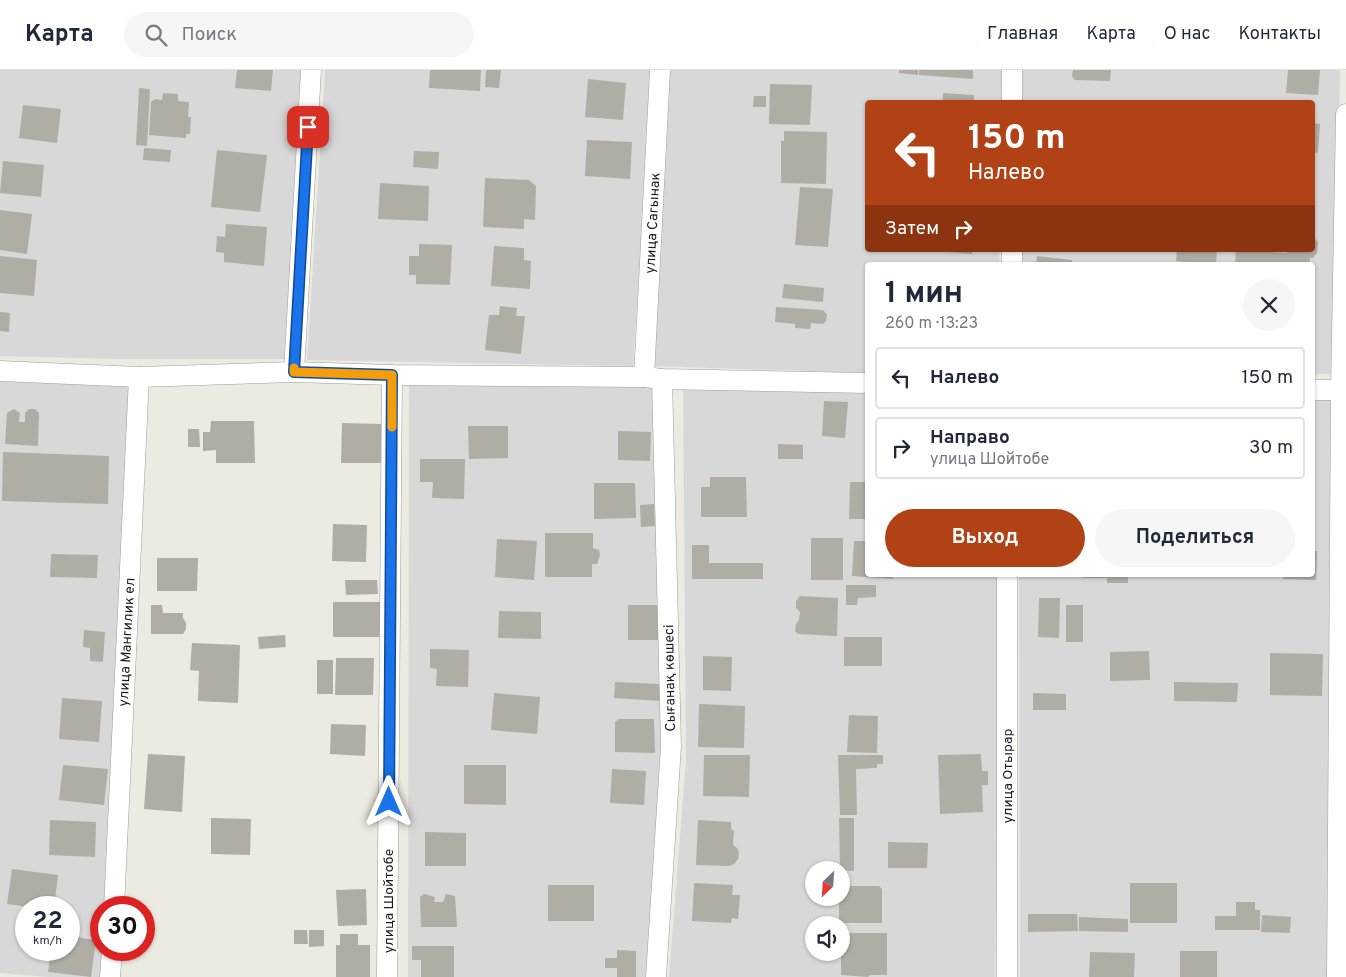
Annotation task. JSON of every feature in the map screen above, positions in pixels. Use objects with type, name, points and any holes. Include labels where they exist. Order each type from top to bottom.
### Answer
[{"type":"street","points":[[294,372],[311,70]]},
{"type":"street","name":"улица Сагынак","points":[[653,378],[660,70]]},
{"type":"street","points":[[1012,70],[1012,100]]},
{"type":"street","points":[[1337,977],[1346,114]]},
{"type":"street","points":[[0,371],[139,377],[294,372],[865,384]]},
{"type":"street","name":"улица Шойтобе","points":[[388,977],[392,375]]},
{"type":"street","name":"улица Мангилик ел","points":[[115,896],[139,377]]},
{"type":"street","name":"Сығанақ көшесі","points":[[653,378],[671,746],[656,977]]},
{"type":"street","points":[[1315,390],[1344,390]]},
{"type":"street","name":"улица Отырар","points":[[1007,577],[1007,977]]},
{"type":"street","points":[[110,977],[111,961]]},
{"type":"shaded area","points":[[0,70],[310,70],[294,359],[116,359],[0,356]]},
{"type":"shaded area","points":[[325,70],[652,70],[633,366],[307,360]]},
{"type":"shaded area","points":[[670,70],[1002,70],[1001,100],[865,100],[865,252],[999,252],[1000,262],[865,262],[865,373],[653,366]]},
{"type":"shaded area","points":[[1021,70],[1340,70],[1337,374],[1315,374],[1315,262],[1022,262],[1021,252],[1315,252],[1315,100],[1020,100]]},
{"type":"shaded area","points":[[0,381],[141,384],[115,896],[90,896],[90,961],[111,961],[110,977],[48,977],[0,973]]},
{"type":"shaded area","points":[[683,382],[865,389],[865,577],[1000,577],[995,977],[669,977],[686,760]]},
{"type":"shaded area","points":[[409,384],[664,385],[663,740],[655,977],[408,977]]},
{"type":"shaded area","points":[[1315,394],[1337,394],[1330,977],[1020,977],[1019,577],[1315,577]]},
{"type":"building","points":[[237,70],[273,70],[271,91],[235,88]]},
{"type":"building","points":[[430,70],[481,70],[480,91],[429,88]]},
{"type":"building","points":[[486,70],[501,70],[499,88],[485,87]]},
{"type":"building","points":[[899,70],[918,70],[918,75],[899,73]]},
{"type":"building","points":[[919,70],[973,70],[973,79],[919,75]]},
{"type":"building","points":[[1073,70],[1111,70],[1110,81],[1075,80],[1072,76]]},
{"type":"building","points":[[1288,70],[1320,70],[1318,95],[1286,93]]},
{"type":"building","points":[[588,79],[626,83],[623,120],[585,117]]},
{"type":"building","points":[[770,84],[812,85],[810,125],[769,124]]},
{"type":"building","points":[[139,88],[150,89],[147,146],[136,145]]},
{"type":"building","points":[[163,93],[178,94],[178,101],[189,102],[188,117],[191,117],[190,134],[186,134],[186,138],[149,135],[151,102],[155,99],[162,100]]},
{"type":"building","points":[[943,93],[974,95],[974,100],[943,100]]},
{"type":"building","points":[[754,96],[766,96],[766,107],[753,107]]},
{"type":"building","points":[[23,105],[61,109],[57,143],[19,138]]},
{"type":"building","points":[[1315,123],[1320,124],[1318,153],[1315,152]]},
{"type":"building","points":[[784,131],[827,132],[826,184],[781,183],[781,141],[784,141]]},
{"type":"building","points":[[587,140],[632,142],[630,179],[585,176]]},
{"type":"building","points":[[144,148],[171,150],[170,162],[143,160]]},
{"type":"building","points":[[217,150],[267,155],[260,212],[211,207]]},
{"type":"building","points":[[414,151],[439,152],[438,169],[413,167]]},
{"type":"building","points":[[3,161],[44,165],[41,197],[0,193]]},
{"type":"building","points":[[485,178],[529,180],[536,186],[535,220],[524,219],[524,229],[483,227]]},
{"type":"building","points":[[380,183],[429,186],[428,221],[378,219]]},
{"type":"building","points":[[800,187],[833,189],[828,247],[795,245]]},
{"type":"building","points":[[0,210],[32,214],[27,254],[0,250]]},
{"type":"building","points":[[226,224],[267,227],[264,266],[224,262],[224,253],[216,252],[217,236],[225,237]]},
{"type":"building","points":[[1315,238],[1318,242],[1317,253],[1313,258],[1310,258],[1309,262],[1235,262],[1236,252],[1315,252]]},
{"type":"building","points":[[419,244],[452,245],[450,285],[416,284],[416,275],[409,275],[409,256],[419,256]]},
{"type":"building","points":[[494,246],[524,248],[524,260],[531,261],[530,289],[491,286]]},
{"type":"building","points":[[947,252],[972,252],[972,254]]},
{"type":"building","points":[[1177,252],[1217,252],[1216,262],[1176,261]]},
{"type":"building","points":[[0,256],[37,260],[34,296],[0,293]]},
{"type":"building","points":[[1037,256],[1072,260],[1072,262],[1036,262]]},
{"type":"building","points":[[784,284],[824,288],[823,302],[782,298]]},
{"type":"building","points":[[500,306],[517,308],[516,316],[525,316],[521,354],[485,350],[489,315],[499,315]]},
{"type":"building","points":[[776,307],[823,310],[827,315],[826,321],[823,324],[811,323],[810,329],[795,328],[795,324],[775,322]]},
{"type":"building","points":[[0,312],[10,313],[9,332],[0,331]]},
{"type":"building","points":[[824,401],[848,402],[845,438],[822,436]]},
{"type":"building","points":[[14,409],[20,413],[19,422],[25,422],[25,413],[29,409],[35,409],[39,413],[38,446],[5,444],[7,413]]},
{"type":"building","points":[[211,421],[254,421],[255,463],[216,463],[216,450],[203,451],[203,432],[210,432]]},
{"type":"building","points":[[342,423],[383,424],[382,463],[341,463]]},
{"type":"building","points":[[468,426],[508,426],[508,458],[469,459]]},
{"type":"building","points":[[188,429],[199,429],[200,447],[188,447]]},
{"type":"building","points":[[618,431],[651,432],[650,461],[618,460]]},
{"type":"building","points":[[778,444],[803,445],[803,459],[778,459]]},
{"type":"building","points":[[3,452],[109,456],[108,504],[2,501]]},
{"type":"building","points":[[420,459],[465,459],[464,499],[432,498],[433,482],[420,482]]},
{"type":"building","points":[[710,477],[746,477],[747,517],[701,517],[701,487],[710,487]]},
{"type":"building","points":[[850,482],[865,482],[865,519],[849,519]]},
{"type":"building","points":[[594,483],[635,483],[636,518],[594,519]]},
{"type":"building","points":[[654,504],[655,526],[641,527],[640,505]]},
{"type":"building","points":[[333,524],[367,525],[366,562],[332,561]]},
{"type":"building","points":[[545,533],[593,533],[593,548],[599,550],[600,555],[597,564],[592,564],[592,577],[545,577]]},
{"type":"building","points":[[811,538],[843,538],[843,580],[811,580]]},
{"type":"building","points":[[497,539],[537,541],[534,580],[495,577]]},
{"type":"building","points":[[854,541],[865,541],[865,577],[852,576]]},
{"type":"building","points":[[692,545],[709,545],[709,563],[763,563],[763,579],[692,579]]},
{"type":"building","points":[[1315,551],[1317,551],[1316,580],[1283,579],[1283,577],[1315,577]]},
{"type":"building","points":[[51,554],[98,555],[97,578],[50,577]]},
{"type":"building","points":[[157,558],[198,558],[197,591],[157,591]]},
{"type":"building","points":[[866,577],[893,577],[893,579]]},
{"type":"building","points":[[1128,577],[1128,583],[1107,583],[1107,578],[1082,578]]},
{"type":"building","points":[[345,580],[377,580],[378,594],[346,595]]},
{"type":"building","points":[[846,585],[876,585],[876,597],[858,598],[857,605],[846,605]]},
{"type":"building","points":[[800,596],[838,598],[837,636],[798,634],[795,631],[800,612],[796,608],[796,601]]},
{"type":"building","points":[[1039,598],[1060,598],[1059,638],[1038,637]]},
{"type":"building","points":[[333,602],[380,602],[380,637],[333,637]]},
{"type":"building","points":[[151,605],[162,605],[163,613],[183,613],[186,629],[183,634],[151,634]]},
{"type":"building","points":[[628,605],[658,605],[658,640],[628,640]]},
{"type":"building","points":[[1066,605],[1083,605],[1083,642],[1066,642]]},
{"type":"building","points":[[499,611],[541,612],[541,639],[498,638]]},
{"type":"building","points":[[84,630],[105,632],[103,662],[90,661],[90,648],[83,647]]},
{"type":"building","points":[[285,635],[286,647],[259,649],[258,637]]},
{"type":"building","points":[[844,637],[882,637],[882,666],[844,666]]},
{"type":"building","points":[[192,643],[240,645],[238,703],[198,701],[199,671],[190,670]]},
{"type":"building","points":[[430,649],[469,650],[468,687],[436,686],[437,669],[430,668]]},
{"type":"building","points":[[1149,651],[1150,680],[1110,681],[1110,652]]},
{"type":"building","points":[[1270,653],[1323,654],[1322,696],[1270,695]]},
{"type":"building","points":[[703,656],[732,657],[731,691],[703,690]]},
{"type":"building","points":[[336,658],[374,658],[373,695],[335,695]]},
{"type":"building","points":[[317,660],[333,660],[333,694],[317,694]]},
{"type":"building","points":[[615,682],[660,684],[660,701],[614,698]]},
{"type":"building","points":[[1174,682],[1238,683],[1237,702],[1174,701]]},
{"type":"building","points":[[494,693],[540,697],[537,734],[491,730]]},
{"type":"building","points":[[1033,693],[1066,694],[1066,710],[1033,710]]},
{"type":"building","points":[[62,698],[102,701],[99,742],[59,739]]},
{"type":"building","points":[[699,704],[745,706],[744,748],[698,747]]},
{"type":"building","points":[[849,715],[878,716],[877,753],[847,752]]},
{"type":"building","points":[[619,719],[654,719],[655,753],[615,752],[615,722]]},
{"type":"building","points":[[331,724],[366,725],[365,756],[330,754]]},
{"type":"building","points":[[148,754],[185,756],[182,812],[144,809]]},
{"type":"building","points":[[981,754],[982,771],[988,771],[988,785],[982,785],[983,812],[940,814],[938,755]]},
{"type":"building","points":[[704,755],[750,755],[749,797],[703,796]]},
{"type":"building","points":[[838,755],[883,755],[883,764],[877,764],[877,768],[856,769],[857,815],[840,815]]},
{"type":"building","points":[[63,765],[108,769],[104,805],[59,800]]},
{"type":"building","points":[[464,765],[506,765],[506,805],[464,804]]},
{"type":"building","points":[[612,769],[646,771],[644,805],[610,803]]},
{"type":"building","points":[[211,818],[251,819],[250,855],[211,854]]},
{"type":"building","points":[[839,818],[854,818],[854,871],[850,871],[850,861],[840,861]]},
{"type":"building","points":[[50,820],[96,822],[95,857],[49,855]]},
{"type":"building","points":[[698,820],[731,822],[731,829],[734,831],[733,845],[739,853],[738,859],[734,864],[729,866],[696,865]]},
{"type":"building","points":[[425,832],[466,833],[466,866],[425,866]]},
{"type":"building","points":[[888,842],[928,843],[927,868],[888,868]]},
{"type":"building","points":[[12,869],[58,875],[55,896],[15,896],[15,905],[7,904]]},
{"type":"building","points":[[694,883],[733,885],[732,895],[740,895],[738,919],[732,918],[731,923],[692,921]]},
{"type":"building","points":[[1130,883],[1177,883],[1177,923],[1130,923]]},
{"type":"building","points":[[548,885],[594,885],[594,921],[548,921]]},
{"type":"building","points":[[850,886],[879,886],[882,889],[882,923],[850,923],[850,916],[839,916],[839,906],[850,906]]},
{"type":"building","points":[[366,889],[367,925],[338,926],[336,890]]},
{"type":"building","points":[[424,894],[435,897],[434,902],[443,902],[446,894],[455,896],[457,927],[421,927],[420,897]]},
{"type":"building","points":[[1236,902],[1255,902],[1255,910],[1260,910],[1260,930],[1215,930],[1215,916],[1236,916]]},
{"type":"building","points":[[1028,914],[1077,914],[1078,931],[1028,932]]},
{"type":"building","points":[[1262,915],[1291,917],[1290,933],[1261,932]]},
{"type":"building","points":[[1079,917],[1128,919],[1128,932],[1079,931]]},
{"type":"building","points":[[294,930],[307,930],[308,944],[294,944]]},
{"type":"building","points":[[309,930],[324,930],[324,946],[309,947]]},
{"type":"building","points":[[850,933],[887,933],[887,975],[870,975],[868,977],[841,975],[841,961],[850,961]]},
{"type":"building","points":[[340,934],[358,934],[358,945],[370,945],[370,977],[336,977],[336,945],[340,945]]},
{"type":"building","points":[[80,938],[90,939],[90,961],[93,961],[91,977],[48,972],[50,961],[80,961]]},
{"type":"building","points":[[412,946],[454,946],[454,977],[421,977],[421,960],[412,960]]},
{"type":"building","points":[[617,950],[636,951],[636,977],[617,977],[617,968],[605,968],[605,958],[617,958]]},
{"type":"building","points":[[1180,951],[1217,951],[1217,977],[1180,977]]},
{"type":"building","points":[[1090,952],[1135,953],[1134,977],[1089,977]]},
{"type":"slow traffic","points":[[294,368],[294,372],[392,375],[392,427]]},
{"type":"route","points":[[308,127],[294,372],[392,375],[389,802]]}]
